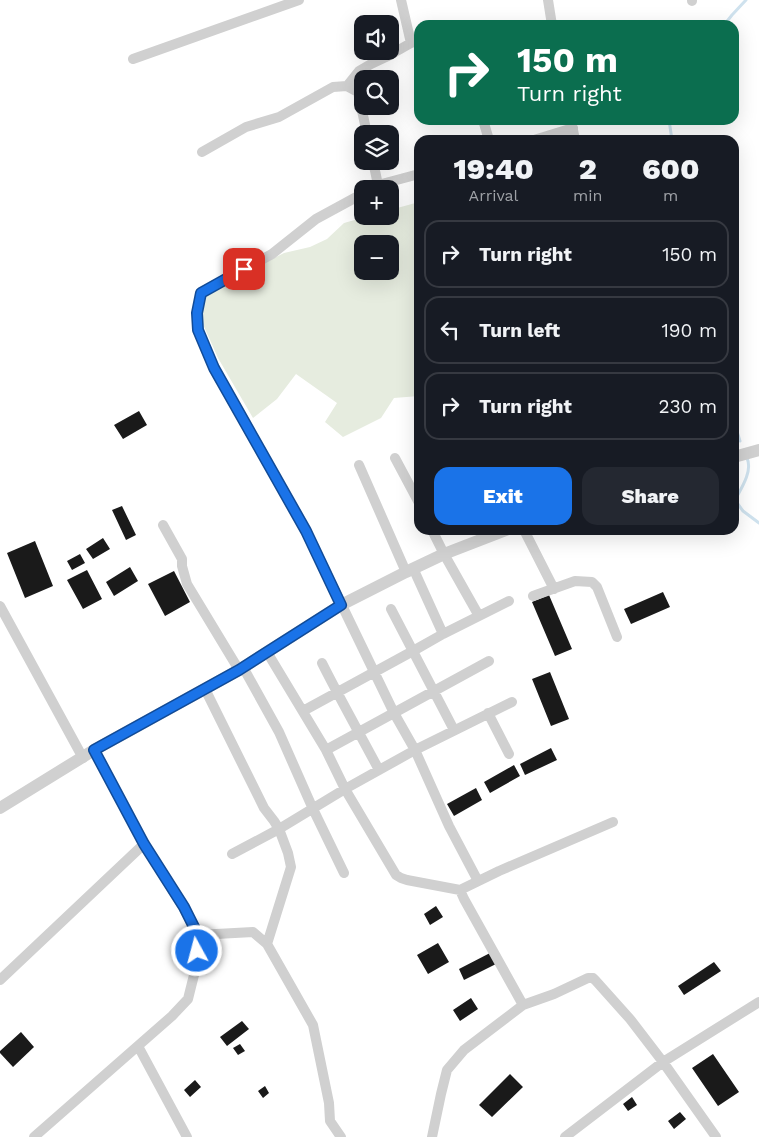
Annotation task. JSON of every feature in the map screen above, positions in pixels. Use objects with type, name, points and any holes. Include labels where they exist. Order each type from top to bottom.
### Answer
[{"type":"street","points":[[132,59],[299,0]]},
{"type":"street","points":[[400,0],[414,39]]},
{"type":"street","points":[[548,0],[551,20]]},
{"type":"street","points":[[347,86],[359,72],[371,64],[414,43]]},
{"type":"street","points":[[202,152],[246,127],[279,116],[333,87],[347,86],[358,92],[365,125]]},
{"type":"street","points":[[546,135],[570,125]]},
{"type":"street","points":[[399,180],[414,175]]},
{"type":"street","points":[[354,198],[316,219],[272,254],[201,293],[197,313],[198,330],[214,368],[306,531],[374,673],[415,750],[449,826],[478,882]]},
{"type":"street","points":[[739,456],[759,450]]},
{"type":"street","points":[[395,458],[414,494]]},
{"type":"street","points":[[359,465],[442,634]]},
{"type":"street","points":[[163,525],[182,559],[187,584],[241,668],[279,732],[312,809],[344,873]]},
{"type":"street","points":[[434,535],[479,616]]},
{"type":"street","points":[[0,808],[94,750],[241,668],[341,605],[444,554],[493,535]]},
{"type":"street","points":[[527,535],[554,588]]},
{"type":"street","points":[[533,596],[575,581],[592,582],[597,587],[617,637]]},
{"type":"street","points":[[303,712],[413,652],[442,634],[509,600]]},
{"type":"street","points":[[0,606],[83,758]]},
{"type":"street","points":[[391,609],[454,730]]},
{"type":"street","points":[[267,652],[326,750],[345,789],[396,875],[401,878],[460,890],[499,871],[613,822]]},
{"type":"street","points":[[326,750],[489,661]]},
{"type":"street","points":[[322,663],[379,770]]},
{"type":"street","points":[[205,689],[264,808],[279,829],[288,853],[290,867],[267,944]]},
{"type":"street","points":[[232,854],[415,750],[512,702]]},
{"type":"street","points":[[488,713],[509,754]]},
{"type":"street","points":[[34,1137],[172,1016],[188,999],[196,967],[198,935],[184,907],[144,844],[94,750]]},
{"type":"street","points":[[0,980],[144,844]]},
{"type":"street","points":[[460,890],[523,1005]]},
{"type":"street","points":[[198,935],[253,932],[267,944],[313,1025],[329,1102],[330,1121],[341,1137]]},
{"type":"street","points":[[432,1137],[447,1070],[464,1050],[523,1005],[554,994],[588,978],[593,978],[630,1019],[716,1137]]},
{"type":"street","points":[[564,1137],[663,1062],[759,1002]]},
{"type":"street","points":[[138,1046],[187,1137]]},
{"type":"shaded area","points":[[414,203],[414,396],[394,398],[381,418],[343,437],[325,422],[337,403],[296,374],[277,399],[253,418],[218,358],[202,322],[202,297],[211,290],[284,253],[310,247],[327,239],[344,223],[354,220],[354,225],[399,225],[399,208]]},
{"type":"building","points":[[139,411],[147,425],[123,439],[114,425]]},
{"type":"building","points":[[122,506],[136,535],[126,540],[112,510]]},
{"type":"building","points":[[103,538],[110,549],[93,559],[86,549]]},
{"type":"building","points":[[35,541],[53,586],[25,598],[7,553]]},
{"type":"building","points":[[80,554],[85,563],[72,570],[67,561]]},
{"type":"building","points":[[130,567],[138,581],[114,596],[106,582]]},
{"type":"building","points":[[87,570],[102,599],[83,609],[67,580]]},
{"type":"building","points":[[174,571],[190,602],[165,616],[148,584]]},
{"type":"building","points":[[663,592],[670,607],[631,624],[624,609]]},
{"type":"building","points":[[549,595],[572,649],[555,656],[532,602]]},
{"type":"building","points":[[550,672],[569,719],[551,726],[532,679]]},
{"type":"building","points":[[551,748],[557,760],[525,775],[520,764]]},
{"type":"building","points":[[514,765],[520,776],[490,793],[484,782]]},
{"type":"building","points":[[476,788],[482,800],[454,816],[447,804]]},
{"type":"building","points":[[436,906],[443,917],[430,925],[424,914]]},
{"type":"building","points":[[438,943],[449,962],[428,974],[417,955]]},
{"type":"building","points":[[490,953],[496,964],[464,980],[459,969]]},
{"type":"building","points":[[714,962],[721,971],[684,995],[678,986]]},
{"type":"building","points":[[471,998],[478,1009],[460,1021],[453,1010]]},
{"type":"building","points":[[242,1021],[249,1029],[227,1046],[220,1037]]},
{"type":"building","points":[[21,1032],[34,1047],[13,1067],[0,1051]]},
{"type":"building","points":[[240,1044],[245,1051],[238,1055],[233,1048]]},
{"type":"building","points":[[713,1054],[739,1092],[718,1106],[692,1068]]},
{"type":"building","points":[[510,1074],[523,1087],[492,1117],[479,1105]]},
{"type":"building","points":[[195,1080],[201,1087],[190,1097],[184,1090]]},
{"type":"building","points":[[265,1086],[269,1093],[263,1098],[258,1091]]},
{"type":"building","points":[[632,1097],[637,1105],[628,1111],[623,1104]]},
{"type":"building","points":[[680,1112],[686,1119],[674,1129],[668,1121]]},
{"type":"waterway","points":[[728,20],[746,0]]},
{"type":"waterway","points":[[670,125],[671,135]]},
{"type":"waterway","points":[[739,492],[747,474],[747,458]]},
{"type":"waterway","points":[[739,506],[743,511],[759,523]]},
{"type":"route","points":[[197,951],[198,935],[184,907],[144,844],[94,750],[239,670],[341,605],[306,531],[214,368],[198,330],[197,313],[201,293],[244,269]]}]
